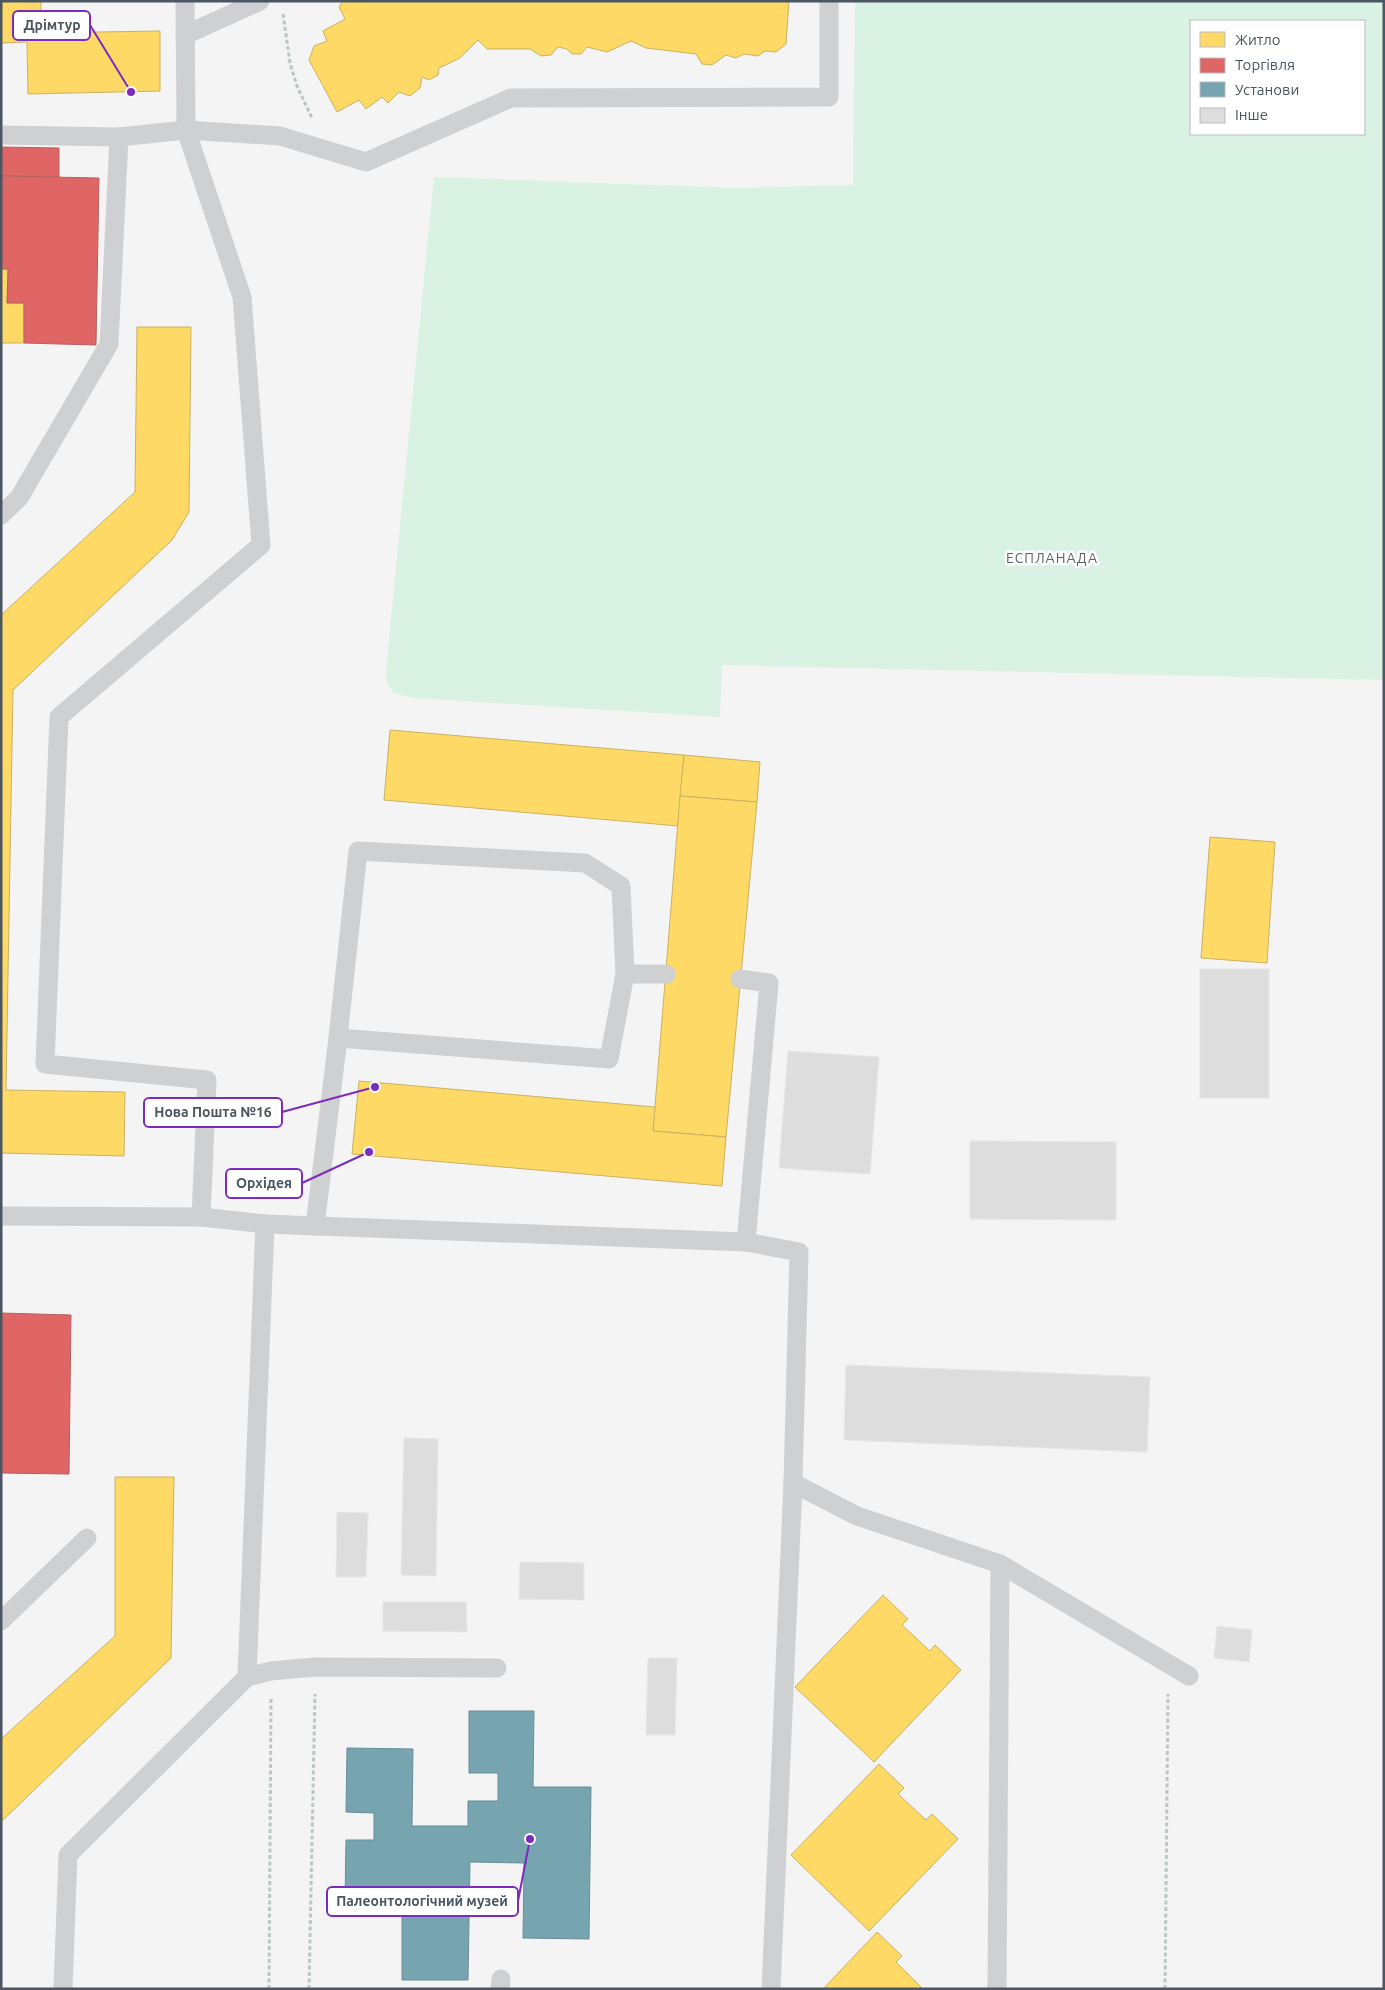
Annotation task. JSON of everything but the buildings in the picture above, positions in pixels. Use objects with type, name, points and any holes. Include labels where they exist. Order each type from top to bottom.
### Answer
[{"type":"lane","points":[[185,1],[186,130],[242,297],[261,544],[59,717],[45,1064],[207,1080],[201,1217]]},
{"type":"lane","points":[[185,35],[260,1]]},
{"type":"lane","points":[[1,135],[119,137],[186,130],[280,136],[366,162],[511,98],[828,97],[829,1]]},
{"type":"lane","points":[[1,515],[19,498],[109,344],[119,137]]},
{"type":"lane","points":[[315,1226],[358,851]]},
{"type":"lane","points":[[338,1038],[609,1059],[625,974],[621,886],[586,863],[358,851],[342,864]]},
{"type":"lane","points":[[625,974],[666,974]]},
{"type":"lane","points":[[740,979],[769,983],[746,1242]]},
{"type":"lane","points":[[324,1014],[338,1038]]},
{"type":"lane","points":[[1,1216],[201,1217],[265,1224],[746,1242],[799,1252],[793,1483],[771,1989]]},
{"type":"lane","points":[[247,1677],[265,1224]]},
{"type":"lane","points":[[793,1483],[857,1516],[1000,1564],[1189,1676]]},
{"type":"lane","points":[[1,1621],[87,1538]]},
{"type":"lane","points":[[997,1989],[1000,1564]]},
{"type":"lane","points":[[62,1989],[68,1856],[247,1677],[271,1671],[315,1667],[497,1668]]},
{"type":"path","points":[[1165,1989],[1168,1664]]},
{"type":"path","points":[[309,1989],[315,1667]]},
{"type":"path","points":[[269,1989],[271,1671]]},
{"type":"green space","points":[[855,1],[1384,1],[1384,680],[722,665],[720,717],[415,698],[393,693],[386,680],[387,660],[434,177],[734,188],[853,185]]},
{"type":"place","name":"Дрімтур","points":[[131,92]]},
{"type":"place","name":"Нова Пошта №16","points":[[375,1087]]},
{"type":"place","name":"Орхідея","points":[[369,1152]]},
{"type":"place","name":"Палеонтологічний музей","points":[[530,1839]]},
{"type":"district","name":"ЕСПЛАНАДА","points":[[1052,558]]}]
